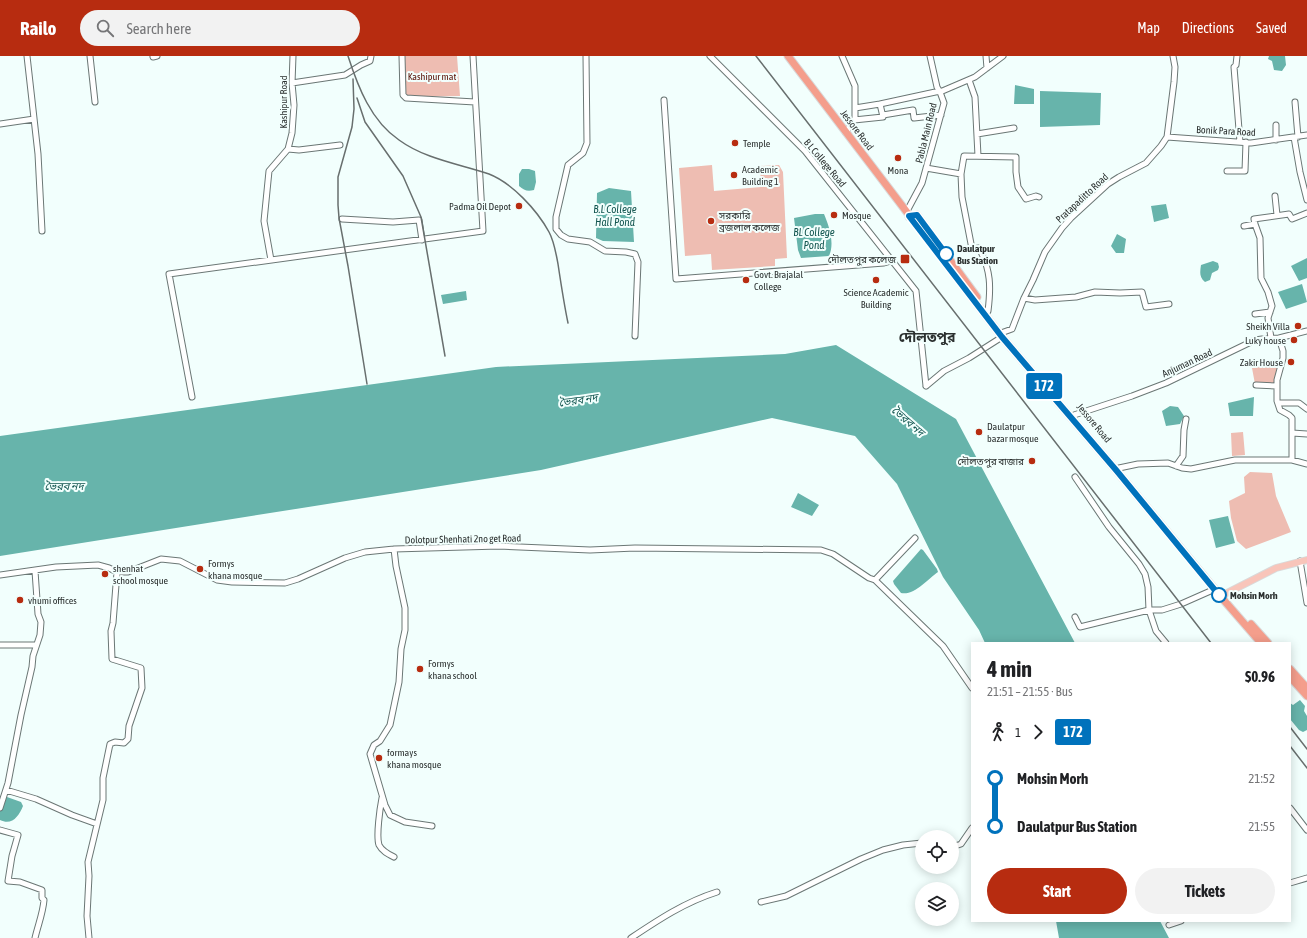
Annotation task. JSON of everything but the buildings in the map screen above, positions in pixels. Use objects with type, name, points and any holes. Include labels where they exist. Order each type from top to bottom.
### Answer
[{"type":"highway","name":"Jessore Road","points":[[788,56],[908,214],[1002,334],[1260,642]]},
{"type":"highway","name":"Jessore Road","points":[[908,214],[917,215],[988,312],[1002,334],[1074,415],[1267,642]]},
{"type":"highway","points":[[1291,669],[1307,688]]},
{"type":"highway","points":[[1291,678],[1307,696]]},
{"type":"main road","points":[[1225,594],[1276,568],[1307,560]]},
{"type":"street","points":[[27,56],[38,154],[42,231]]},
{"type":"street","points":[[90,56],[95,102]]},
{"type":"street","name":"Kashipur Road","points":[[271,260],[264,221],[270,171],[288,149],[292,133],[294,105],[292,83],[293,56]]},
{"type":"street","points":[[292,83],[345,75],[361,64],[370,61],[371,56]]},
{"type":"street","points":[[402,56],[403,95],[406,98],[475,102]]},
{"type":"street","points":[[192,397],[169,274],[483,231],[473,56]]},
{"type":"street","points":[[586,56],[587,143],[583,153],[568,166],[556,217],[556,229],[561,236],[568,239],[590,242],[605,251],[635,254],[638,262],[635,336]]},
{"type":"street","name":"B L College Road","points":[[710,56],[805,151],[891,261],[916,290],[926,386],[944,371],[969,358],[1002,334]]},
{"type":"street","points":[[842,56],[855,86],[854,120],[846,133]]},
{"type":"street","name":"Pabla Main Road","points":[[908,214],[922,183],[944,103],[937,88],[930,56]]},
{"type":"street","points":[[986,56],[988,68]]},
{"type":"street","points":[[855,108],[940,92],[975,77],[1003,56]]},
{"type":"street","name":"Pratapaditto Road","points":[[1002,334],[1012,330],[1024,298],[1045,252],[1071,218],[1108,184],[1118,177],[1146,163],[1158,151],[1167,137],[1174,90],[1175,67],[1173,56]]},
{"type":"street","points":[[1237,56],[1234,67],[1240,142]]},
{"type":"street","points":[[969,80],[975,97],[978,156]]},
{"type":"street","points":[[664,100],[676,279],[876,264],[891,261]]},
{"type":"street","points":[[1295,102],[1296,137],[1300,172],[1307,200]]},
{"type":"street","points":[[880,104],[883,115]]},
{"type":"street","points":[[854,120],[883,117],[883,115],[913,110],[914,118],[941,116]]},
{"type":"street","points":[[0,124],[34,119]]},
{"type":"street","points":[[1276,125],[1276,140]]},
{"type":"street","points":[[977,134],[1014,128]]},
{"type":"street","name":"Bonik Para Road","points":[[1167,137],[1246,142],[1276,140],[1307,135]]},
{"type":"street","points":[[1227,172],[1245,171],[1246,142]]},
{"type":"street","points":[[288,149],[299,150],[340,145]]},
{"type":"street","points":[[988,312],[991,289],[988,270],[984,257],[979,248],[972,249],[962,197],[961,174],[964,156],[1016,157],[1018,187],[1026,199],[1036,196],[1039,198]]},
{"type":"street","points":[[926,168],[961,174]]},
{"type":"street","points":[[1275,196],[1277,215]]},
{"type":"street","points":[[1271,338],[1268,318],[1272,306],[1268,292],[1261,278],[1260,238],[1254,218],[1289,214],[1292,219],[1307,213]]},
{"type":"street","points":[[342,220],[393,222],[419,220],[422,240]]},
{"type":"street","points":[[1244,226],[1255,224]]},
{"type":"street","points":[[1024,298],[1035,300],[1076,297],[1095,292],[1142,292],[1146,307],[1168,304]]},
{"type":"street","points":[[1255,314],[1270,312]]},
{"type":"street","name":"Anjuman Road","points":[[1074,415],[1166,383],[1255,340],[1279,338],[1307,331]]},
{"type":"street","points":[[1279,338],[1283,351],[1283,358],[1277,386],[1278,403],[1280,410],[1290,415],[1292,418],[1292,460]]},
{"type":"street","points":[[1256,384],[1277,386]]},
{"type":"street","points":[[1278,403],[1299,403],[1307,409]]},
{"type":"street","points":[[1176,466],[1183,456],[1186,418]]},
{"type":"street","points":[[1292,433],[1307,434]]},
{"type":"street","points":[[1118,468],[1138,464],[1168,463],[1191,469],[1235,460],[1292,460],[1307,464]]},
{"type":"street","points":[[1075,476],[1109,527],[1142,569],[1148,587],[1149,610],[1156,631],[1165,642]]},
{"type":"street","points":[[875,580],[915,538]]},
{"type":"street","name":"Dolotpur Shenhati 2no get Road","points":[[0,575],[56,567],[98,565],[117,572],[128,572],[161,559],[180,561],[217,580],[232,582],[285,583],[298,579],[345,558],[365,552],[394,549],[499,546],[590,550],[635,548],[821,550],[833,554],[869,578],[875,580],[942,646],[971,687]]},
{"type":"street","points":[[394,549],[405,608],[406,630],[401,649],[398,682],[390,725],[380,741],[374,745],[370,754],[382,797],[390,815],[405,822],[432,826]]},
{"type":"street","points":[[1300,561],[1307,603]]},
{"type":"street","points":[[0,808],[13,760],[33,656],[40,635],[41,622],[38,614],[35,571]]},
{"type":"street","points":[[89,938],[87,916],[89,876],[88,862],[103,800],[103,778],[110,744],[115,742],[124,743],[128,739],[129,726],[142,688],[141,668],[112,658],[111,631],[117,572]]},
{"type":"street","points":[[1075,617],[1080,627],[1149,610],[1162,610],[1215,589]]},
{"type":"street","points":[[0,645],[36,645]]},
{"type":"street","points":[[6,790],[36,799],[97,824]]},
{"type":"street","points":[[382,797],[379,844],[383,851],[394,857]]},
{"type":"street","points":[[1291,809],[1307,830]]},
{"type":"street","points":[[959,845],[971,829]]},
{"type":"street","points":[[0,830],[18,835],[12,856],[8,882],[20,882],[42,890],[42,898],[44,900],[42,914],[35,938]]},
{"type":"street","points":[[761,902],[786,896],[861,859],[883,850],[915,844]]},
{"type":"street","points":[[1291,883],[1307,878]]},
{"type":"street","points":[[631,938],[670,912],[717,892]]},
{"type":"street","points":[[1169,926],[1179,922]]},
{"type":"green space","name":"Kashipur mat","points":[[404,56],[457,56],[460,96],[407,96],[404,91]]},
{"type":"green space","points":[[712,165],[714,191],[761,187],[760,166],[779,165],[783,172],[787,258],[775,259],[775,266],[712,270],[711,254],[685,256],[679,168]]},
{"type":"green space","points":[[1281,363],[1276,386],[1255,384],[1252,368]]},
{"type":"green space","points":[[1243,432],[1245,455],[1232,456],[1231,433]]},
{"type":"green space","points":[[1250,472],[1272,473],[1276,496],[1291,532],[1246,549],[1237,541],[1231,518],[1229,501],[1245,493],[1244,477]]},
{"type":"water","points":[[1269,56],[1285,56],[1286,65],[1282,71],[1274,70],[1272,61],[1268,59]]},
{"type":"water","points":[[1015,85],[1034,89],[1034,104],[1014,104]]},
{"type":"water","points":[[1040,91],[1101,93],[1100,125],[1040,127]]},
{"type":"water","points":[[522,169],[535,171],[536,182],[534,190],[529,191],[522,189],[519,186],[519,174]]},
{"type":"water","name":"B.L College Hall Pond","points":[[609,188],[631,191],[634,242],[603,241],[596,238],[597,193]]},
{"type":"water","points":[[1166,204],[1169,218],[1154,222],[1151,206]]},
{"type":"water","name":"BL College Pond","points":[[824,214],[831,235],[831,251],[829,256],[801,258],[798,250],[794,218]]},
{"type":"water","points":[[1117,234],[1126,239],[1124,253],[1116,253],[1111,246]]},
{"type":"water","points":[[1307,258],[1307,278],[1299,281],[1291,266]]},
{"type":"water","points":[[1213,261],[1218,263],[1218,270],[1212,273],[1210,280],[1205,282],[1200,272],[1201,265]]},
{"type":"water","points":[[1302,284],[1307,302],[1286,309],[1278,292]]},
{"type":"water","points":[[466,291],[467,300],[443,304],[441,295]]},
{"type":"water","name":"ভৈরব নদ","points":[[836,345],[956,419],[1074,642],[985,642],[979,630],[943,577],[897,484],[855,436],[772,418],[541,470],[0,556],[0,436],[496,367],[785,354]]},
{"type":"water","points":[[1254,397],[1253,416],[1230,416],[1228,403]]},
{"type":"water","points":[[1170,406],[1178,407],[1184,416],[1180,424],[1166,426],[1162,411]]},
{"type":"water","points":[[798,493],[819,505],[812,516],[791,507]]},
{"type":"water","points":[[1228,516],[1235,543],[1216,548],[1209,520]]},
{"type":"water","points":[[921,549],[938,572],[916,590],[901,593],[893,581]]},
{"type":"water","points":[[1300,700],[1305,706],[1304,711],[1307,716],[1307,730],[1303,732],[1299,730],[1291,720],[1291,704],[1293,705]]},
{"type":"water","points":[[7,797],[21,802],[23,806],[14,819],[4,822],[0,820],[0,810],[5,798]]},
{"type":"water","points":[[1056,922],[1161,922],[1169,938],[1059,938]]},
{"type":"railway","points":[[348,56],[361,91],[373,113],[389,132],[409,147],[420,152],[498,178],[531,206],[544,224],[554,243],[568,323]]},
{"type":"railway","points":[[756,56],[1210,642]]},
{"type":"railway","points":[[353,79],[354,109],[352,127],[338,177],[338,205],[367,384]]},
{"type":"railway","points":[[357,98],[365,122],[403,176],[421,217],[445,356]]},
{"type":"railway","points":[[1291,728],[1307,749]]},
{"type":"railway","points":[[1291,747],[1307,768]]},
{"type":"bus line","name":"172","points":[[946,254],[917,215],[909,216],[1002,337],[1116,470],[1219,595]]},
{"type":"place","name":"Temple","points":[[735,143]]},
{"type":"place","name":"Mona","points":[[898,158]]},
{"type":"place","name":"Academic Building 1","points":[[734,175]]},
{"type":"place","name":"Padma Oil Depot","points":[[519,206]]},
{"type":"place","name":"Mosque","points":[[834,215]]},
{"type":"place","name":"সরকারি ব্রজলাল কলেজ","points":[[711,221]]},
{"type":"place","name":"Daulatpur Bus Station","points":[[946,254]]},
{"type":"place","name":"দৌলতপুর কলেজ","points":[[905,259]]},
{"type":"place","name":"Govt. Brajalal College","points":[[746,280]]},
{"type":"place","name":"Science Academic Building","points":[[876,280]]},
{"type":"place","name":"Sheikh Villa","points":[[1298,326]]},
{"type":"place","name":"Luky house","points":[[1294,340]]},
{"type":"place","name":"Zakir House","points":[[1291,362]]},
{"type":"place","name":"Daulatpur bazar mosque","points":[[979,432]]},
{"type":"place","name":"দৌলতপুর বাজার","points":[[1032,461]]},
{"type":"place","name":"Formys khana mosque","points":[[200,569]]},
{"type":"place","name":"shenhat school mosque","points":[[105,574]]},
{"type":"place","name":"Mohsin Morh","points":[[1219,595]]},
{"type":"place","name":"vhumi offices","points":[[20,600]]},
{"type":"place","name":"Formys khana school","points":[[420,669]]},
{"type":"place","name":"formays khana mosque","points":[[379,758]]},
{"type":"district","name":"দৌলতপুর","points":[[927,337]]}]
